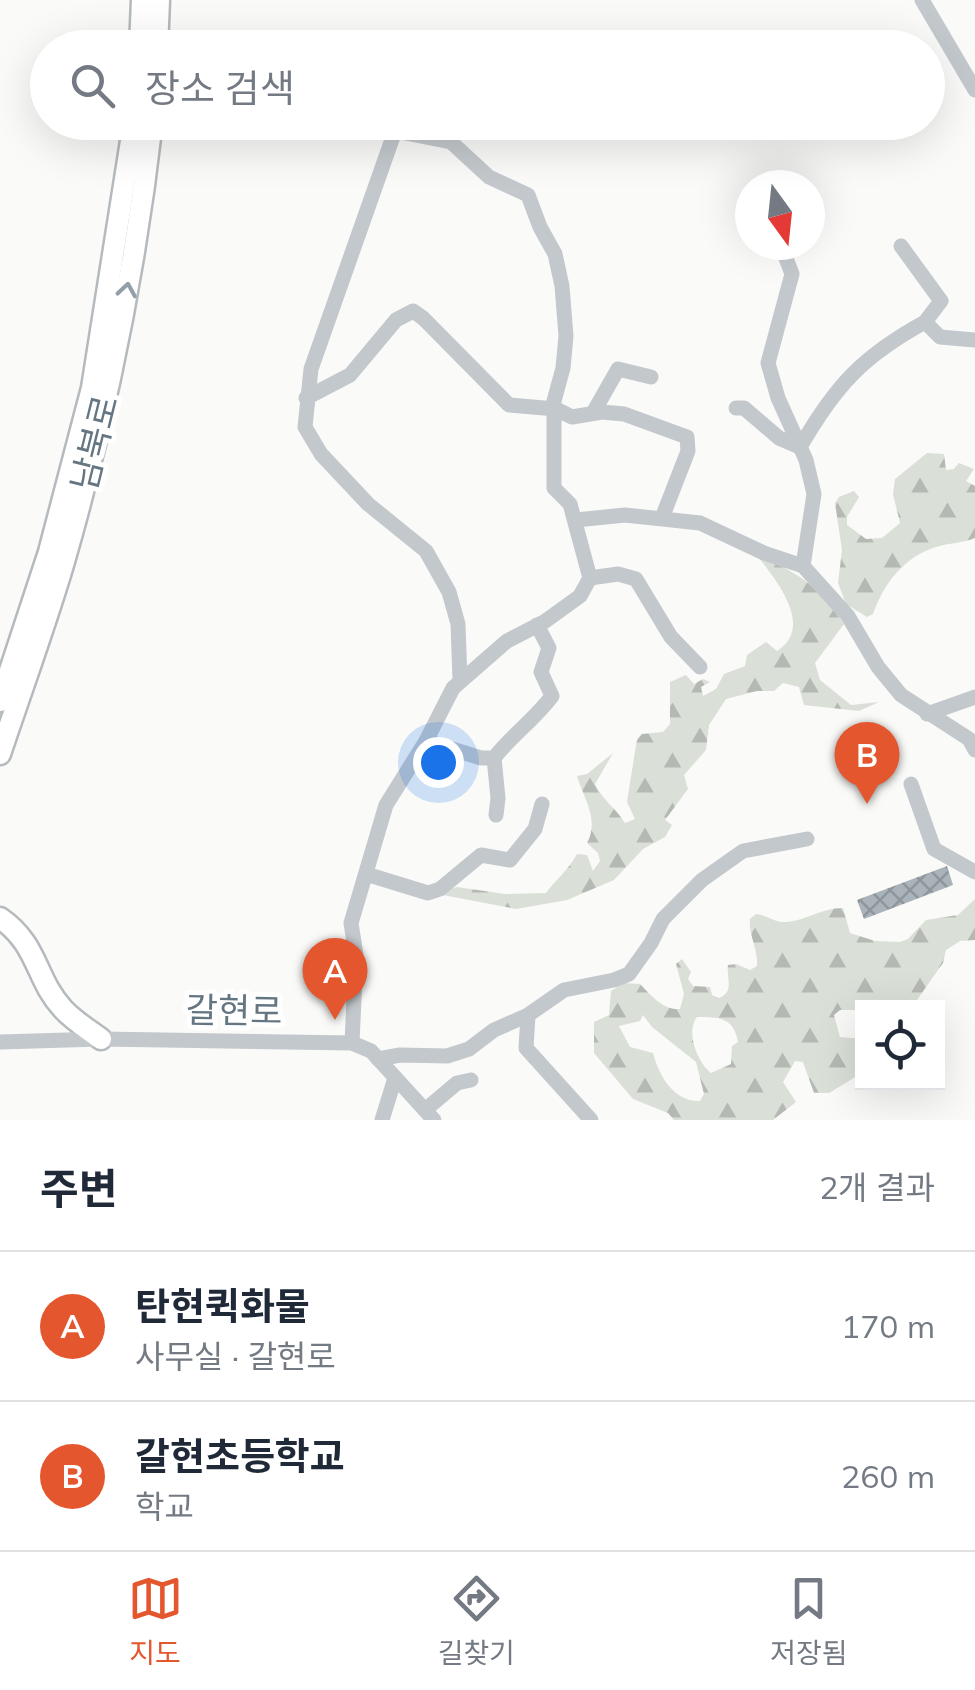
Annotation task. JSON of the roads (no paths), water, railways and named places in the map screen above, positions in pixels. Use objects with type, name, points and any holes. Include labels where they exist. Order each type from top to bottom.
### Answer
[{"type":"main road","points":[[141,30],[142,0]]},
{"type":"main road","points":[[157,30],[158,0]]},
{"type":"main road","name":"남북로","points":[[0,701],[50,552],[92,388],[131,140]]},
{"type":"main road","name":"남북로","points":[[0,754],[62,567],[101,424],[121,328],[149,140]]},
{"type":"main road","points":[[0,918],[32,948],[62,1009],[102,1039]]},
{"type":"street","points":[[922,0],[940,30]]},
{"type":"street","points":[[945,39],[975,90]]},
{"type":"street","points":[[392,140],[311,369],[306,427],[321,454],[368,504],[426,550],[449,592],[458,624],[460,681]]},
{"type":"street","points":[[441,140],[451,142],[489,177],[528,195],[555,254],[566,336],[556,409],[554,488],[570,504],[590,578],[580,596],[508,641],[453,688],[426,742],[386,804],[351,923],[356,955],[352,1042],[370,1051],[430,1115],[458,1083],[471,1080]]},
{"type":"street","points":[[800,447],[818,416],[862,362],[926,322],[942,301],[901,246]]},
{"type":"street","points":[[786,260],[792,274],[768,363],[814,494],[804,566]]},
{"type":"street","points":[[306,398],[350,376],[396,320],[412,311],[509,405],[556,409],[572,416],[624,414],[687,437],[688,451],[662,518]]},
{"type":"street","points":[[926,322],[940,337],[975,340]]},
{"type":"street","points":[[593,413],[618,368],[651,377]]},
{"type":"street","points":[[736,408],[744,408],[779,438],[800,447]]},
{"type":"street","points":[[576,520],[625,516],[700,523],[764,554],[804,566],[848,616],[878,667],[901,696],[968,740],[975,750]]},
{"type":"street","points":[[590,578],[618,574],[636,580],[672,638],[700,666]]},
{"type":"street","points":[[496,815],[494,758],[511,736],[540,714],[552,696],[541,672],[550,648],[537,625]]},
{"type":"street","points":[[927,714],[975,697]]},
{"type":"street","points":[[426,742],[480,758],[494,758]]},
{"type":"street","points":[[912,784],[934,848],[975,872]]},
{"type":"street","points":[[366,874],[428,892],[440,889],[481,855],[510,860],[535,829],[542,804]]},
{"type":"street","points":[[378,1059],[400,1055],[447,1056],[469,1049],[564,990],[628,974],[651,944],[663,918],[702,880],[743,851],[807,839]]},
{"type":"street","points":[[528,1015],[526,1048],[592,1120]]},
{"type":"street","name":"갈현로","points":[[0,1042],[352,1042]]},
{"type":"street","points":[[382,1120],[395,1078]]},
{"type":"place","name":"갈현초등학교","points":[[867,804]]},
{"type":"place","name":"탄현퀵화물","points":[[335,1020]]}]
